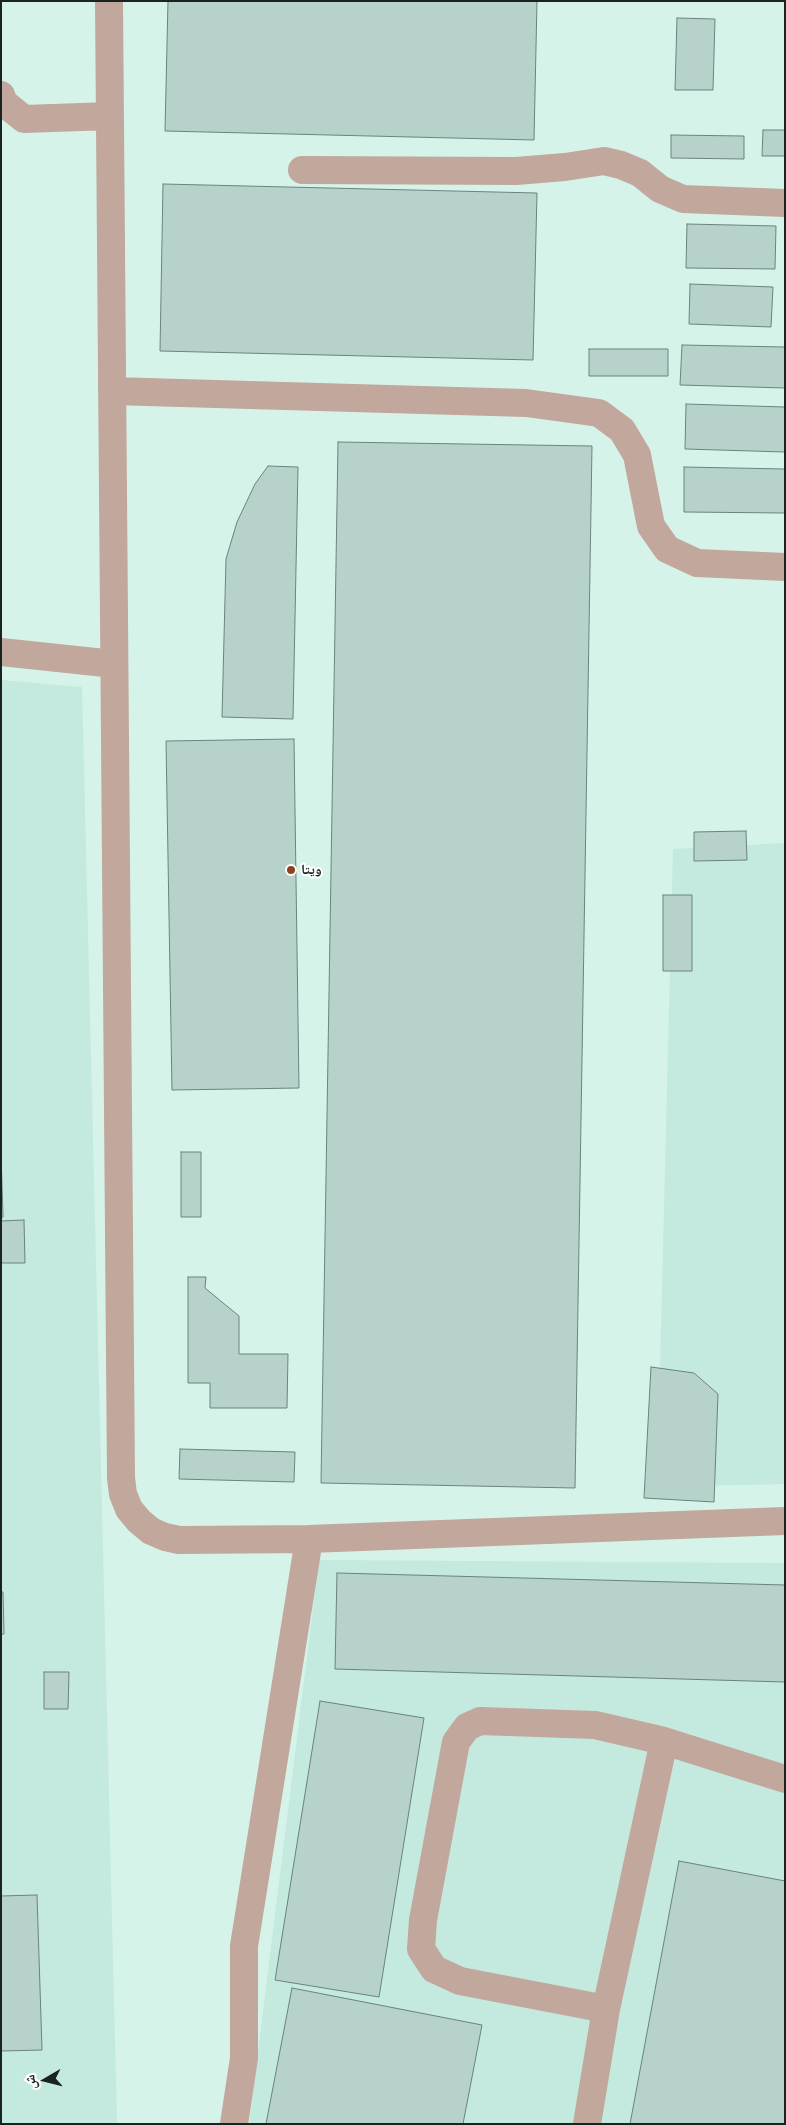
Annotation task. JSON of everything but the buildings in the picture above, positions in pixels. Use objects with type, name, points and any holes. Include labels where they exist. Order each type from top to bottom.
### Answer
[{"type":"street","points":[[110,1],[114,664],[121,1458],[123,1494],[130,1509],[139,1521],[151,1531],[164,1537],[179,1540],[309,1539],[785,1521]]},
{"type":"street","points":[[1,95],[4,103],[24,119],[110,116]]},
{"type":"street","points":[[302,170],[516,171],[565,167],[604,161],[620,164],[640,173],[660,188],[683,199],[785,203]]},
{"type":"street","points":[[112,391],[526,403],[599,413],[622,430],[637,455],[651,526],[667,548],[697,563],[785,567]]},
{"type":"street","points":[[1,652],[114,664]]},
{"type":"street","points":[[234,2124],[244,2058],[244,1946],[309,1539]]},
{"type":"street","points":[[606,2009],[460,1981],[434,1969],[421,1949],[423,1920],[456,1742],[467,1727],[480,1721],[595,1725],[664,1741],[785,1779]]},
{"type":"street","points":[[587,2124],[606,2009],[664,1741]]},
{"type":"shaded area","points":[[1,680],[82,687],[117,2124],[1,2124]]},
{"type":"shaded area","points":[[785,843],[785,1484],[657,1487],[673,849]]},
{"type":"shaded area","points":[[319,1560],[785,1563],[785,2124],[249,2124]]},
{"type":"place","name":"ويتا","points":[[291,870]]}]
